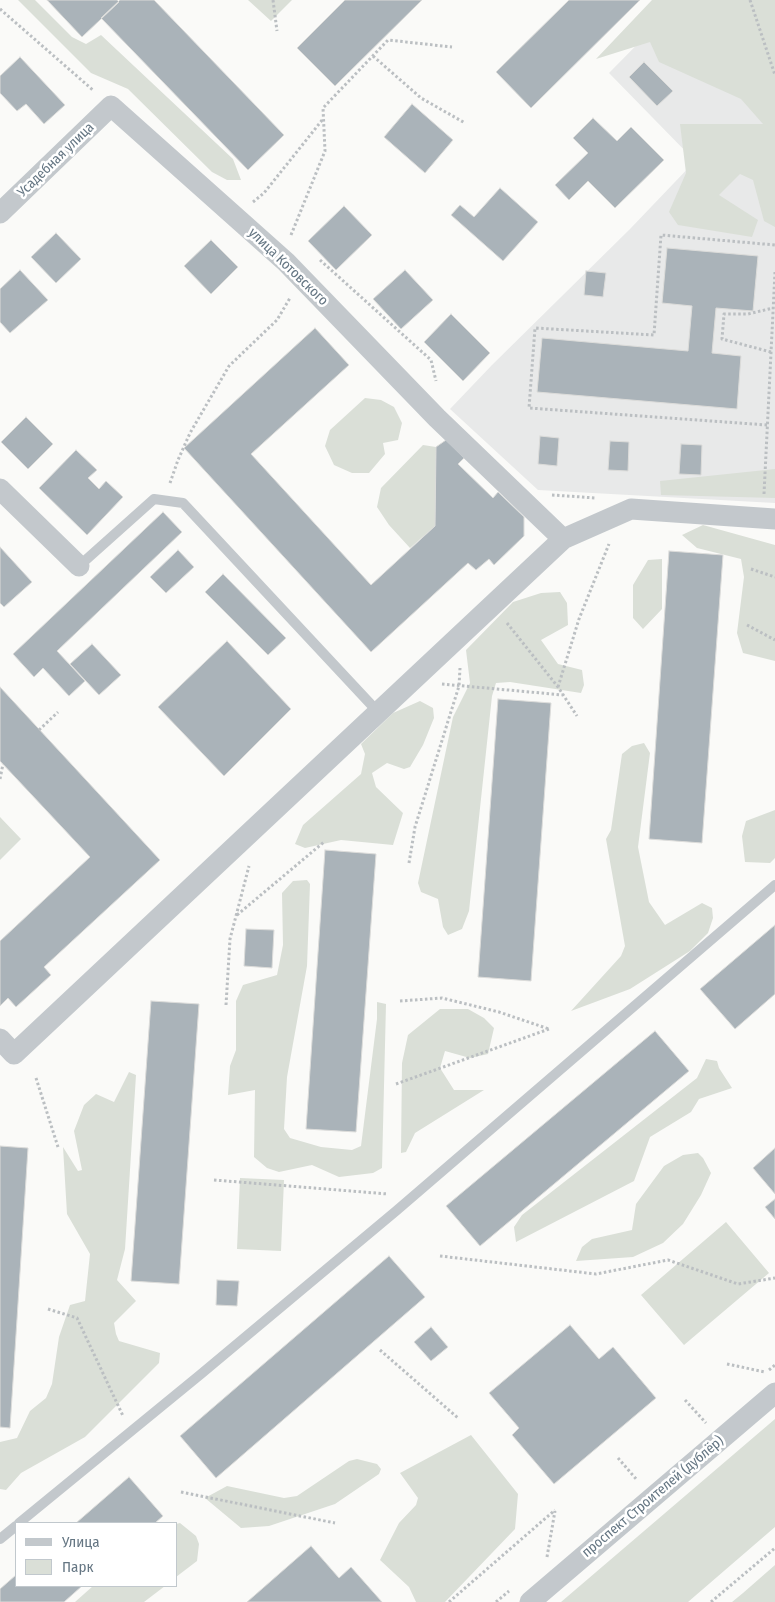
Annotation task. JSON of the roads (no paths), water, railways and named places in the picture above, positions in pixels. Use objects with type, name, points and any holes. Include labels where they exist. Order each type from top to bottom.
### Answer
[{"type":"street","name":"Усадебная улица","points":[[0,213],[111,106]]},
{"type":"street","name":"улица Котовского","points":[[111,106],[286,262],[437,418],[563,538]]},
{"type":"street","points":[[0,488],[79,566]]},
{"type":"street","points":[[7,1046],[378,712],[563,538],[631,509],[769,511]]},
{"type":"street","name":"проспект Строителей (дублёр)","points":[[530,1602],[775,1393]]},
{"type":"lane","points":[[79,566],[154,499],[183,503],[378,712]]},
{"type":"lane","points":[[20,1522],[388,1217],[775,885]]},
{"type":"lane","points":[[0,1539],[15,1526]]}]
